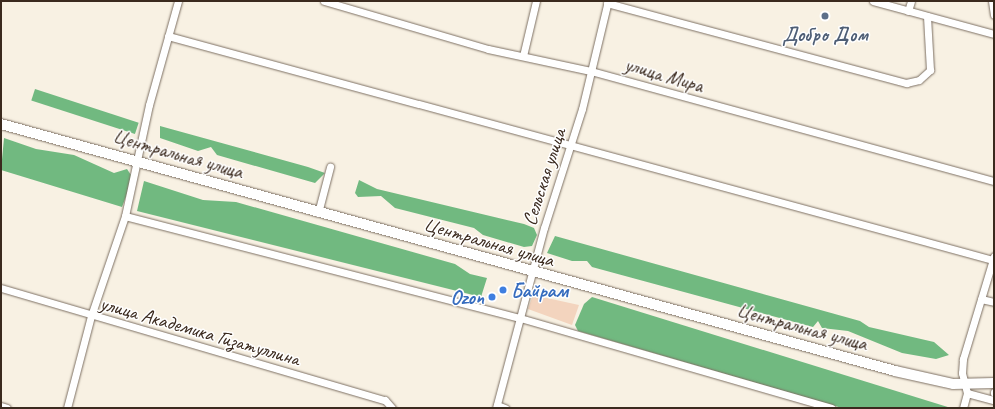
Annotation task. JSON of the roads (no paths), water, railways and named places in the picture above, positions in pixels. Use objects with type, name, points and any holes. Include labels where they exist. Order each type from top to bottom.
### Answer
[{"type":"street","points":[[67,408],[91,316],[125,216],[140,161],[149,105],[178,1]]},
{"type":"street","name":"улица Мира","points":[[324,1],[523,56],[591,71],[994,181]]},
{"type":"street","points":[[523,56],[536,1]]},
{"type":"street","points":[[873,1],[994,34]]},
{"type":"street","points":[[908,11],[911,1]]},
{"type":"street","points":[[992,1],[994,15]]},
{"type":"street","points":[[608,2],[906,83],[919,80],[930,70],[927,16]]},
{"type":"street","name":"Сельская улица","points":[[496,407],[520,318],[571,146],[608,2]]},
{"type":"street","points":[[168,36],[571,146],[993,258],[963,359],[967,389],[963,408]]},
{"type":"street","name":"Центральная улица","points":[[1,124],[140,161],[318,213],[533,273],[894,371],[967,389],[994,383]]},
{"type":"street","points":[[318,213],[330,167]]},
{"type":"street","points":[[125,216],[520,318],[831,408]]},
{"type":"street","name":"улица Академика Гизатуллина","points":[[1,288],[391,406]]},
{"type":"street","points":[[981,299],[994,302]]},
{"type":"street","points":[[967,389],[994,400]]},
{"type":"street","points":[[1,406],[7,408]]},
{"type":"street","points":[[496,407],[505,408]]},
{"type":"place","name":"Добро Дом","points":[[825,16]]},
{"type":"place","name":"Байрам","points":[[503,290]]},
{"type":"place","name":"Ozon","points":[[492,297]]}]
